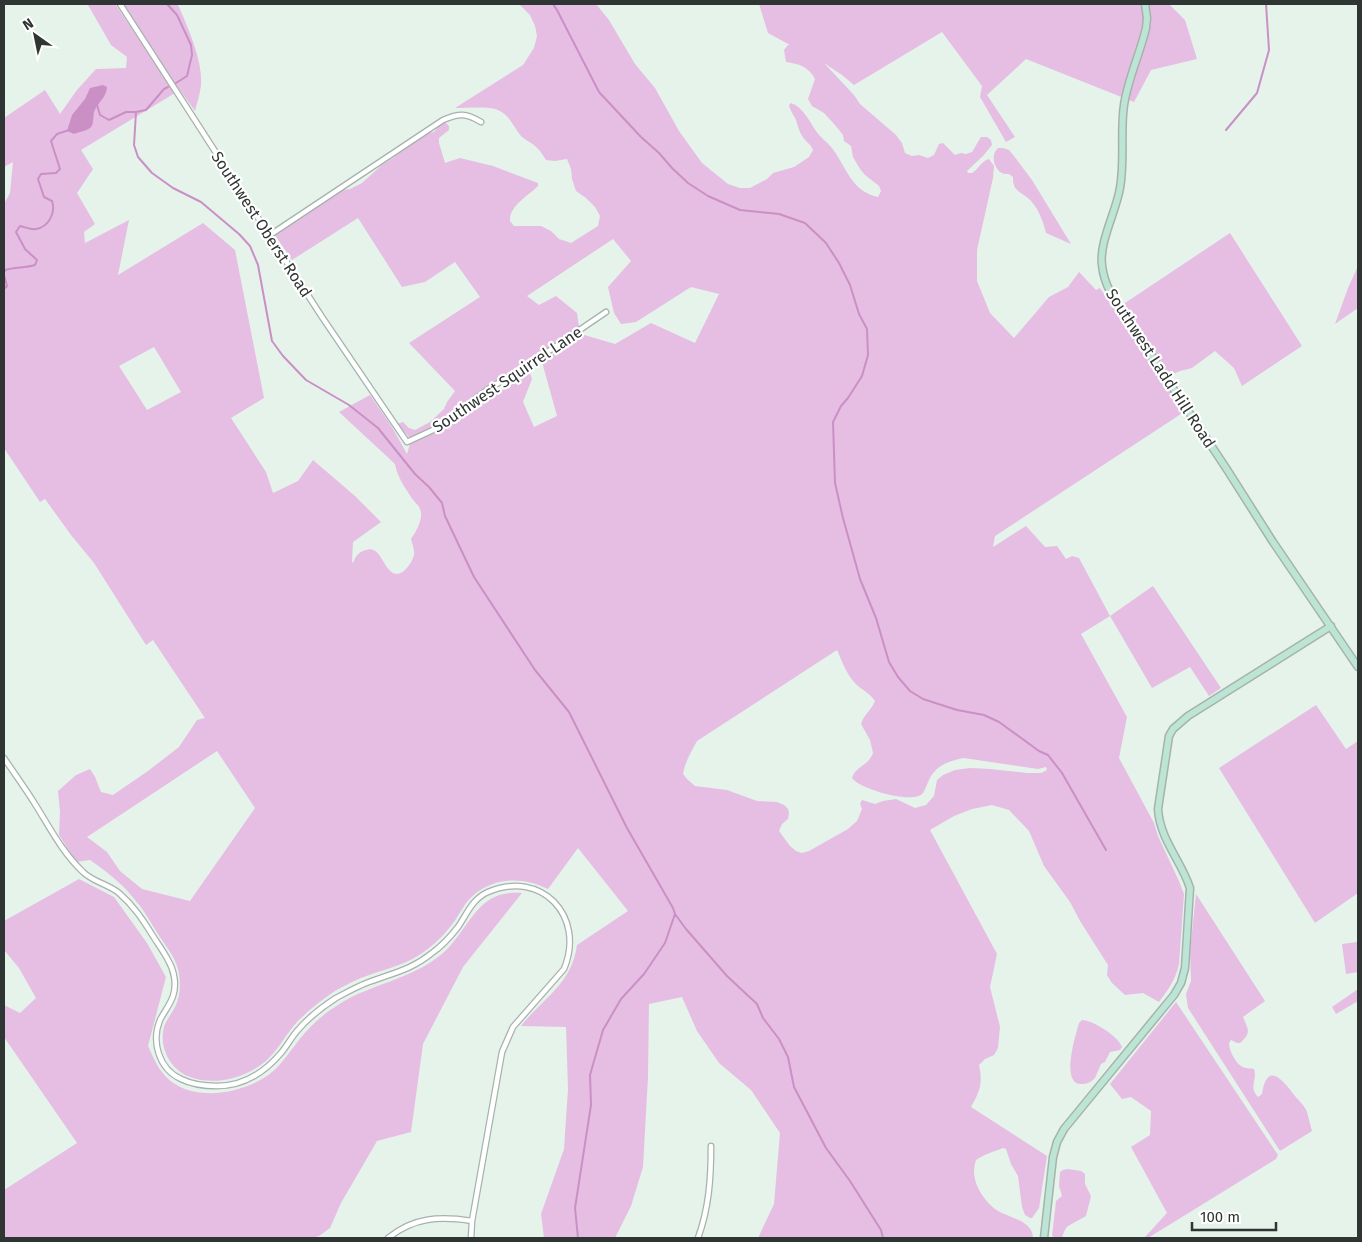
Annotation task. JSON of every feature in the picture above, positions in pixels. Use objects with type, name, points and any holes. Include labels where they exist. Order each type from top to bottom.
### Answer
[{"type":"street","name":"Southwest Oberst Road","points":[[120,4],[332,332],[407,442]]},
{"type":"street","name":"Southwest Ladd Hill Road","points":[[1145,4],[1146,28],[1124,104],[1120,187],[1104,244],[1101,262],[1103,273],[1108,288],[1117,304],[1358,667]]},
{"type":"street","points":[[270,235],[443,120],[464,114],[482,122]]},
{"type":"street","name":"Southwest Squirrel Lane","points":[[407,442],[433,430],[491,387],[516,374],[606,312]]},
{"type":"street","points":[[1044,1238],[1052,1157],[1057,1142],[1064,1129],[1174,995],[1181,983],[1185,968],[1190,888],[1169,846],[1158,815],[1169,736],[1173,728],[1188,716],[1331,626]]},
{"type":"street","points":[[4,758],[67,854],[85,874],[98,883],[117,891],[136,909],[169,961],[174,974],[174,994],[161,1019],[156,1035],[157,1052],[173,1075],[194,1084],[228,1086],[243,1082],[260,1072],[273,1062],[298,1030],[335,999],[353,988],[410,968],[434,952],[449,938],[476,900],[484,894],[498,888],[514,886],[533,888],[556,904],[563,914],[569,929],[569,957],[564,969],[513,1027],[502,1052],[472,1221],[471,1238]]},
{"type":"street","points":[[698,1238],[707,1208],[711,1146]]},
{"type":"street","points":[[388,1238],[405,1227],[428,1219],[444,1218],[472,1221]]},
{"type":"shaded area","points":[[115,4],[175,93],[81,150],[93,169],[77,193],[95,224],[84,232],[85,243],[129,220],[118,275],[203,223],[235,250],[264,398],[231,418],[266,472],[273,493],[298,481],[313,460],[355,496],[381,522],[353,542],[352,562],[359,553],[371,549],[375,550],[389,570],[396,574],[403,572],[413,558],[414,551],[411,539],[420,521],[420,509],[402,483],[395,464],[339,412],[370,395],[392,427],[407,454],[410,444],[437,430],[529,370],[532,379],[523,402],[534,427],[557,416],[542,362],[581,334],[615,344],[651,323],[695,343],[719,294],[691,287],[636,322],[621,324],[614,313],[608,287],[631,261],[613,239],[527,296],[539,305],[556,296],[577,313],[579,327],[468,401],[434,427],[410,438],[397,424],[403,422],[409,428],[415,430],[430,422],[444,409],[455,391],[409,343],[480,297],[455,262],[425,282],[402,287],[358,218],[292,260],[274,234],[330,197],[362,183],[407,146],[428,133],[434,132],[443,123],[449,126],[449,130],[439,138],[445,163],[460,158],[493,166],[538,183],[538,186],[513,211],[510,221],[514,226],[541,226],[551,231],[559,239],[571,243],[598,226],[600,216],[595,207],[576,191],[567,159],[546,160],[535,146],[521,136],[506,115],[498,110],[455,108],[523,65],[534,48],[537,36],[535,26],[530,15],[519,4],[596,4],[609,20],[635,64],[655,88],[679,131],[702,163],[728,184],[740,188],[750,188],[767,179],[773,173],[794,167],[809,157],[813,150],[800,133],[789,105],[791,103],[803,111],[818,133],[832,148],[850,178],[862,190],[878,197],[881,191],[879,186],[860,169],[853,157],[851,146],[844,141],[843,135],[824,113],[812,106],[808,99],[815,79],[803,66],[786,62],[784,50],[790,45],[768,33],[759,4],[1169,4],[1185,20],[1197,59],[1151,70],[1134,102],[1026,59],[987,95],[1015,137],[1006,142],[980,97],[982,86],[942,32],[854,85],[824,63],[860,104],[896,135],[902,143],[905,153],[928,158],[934,155],[939,144],[943,143],[955,155],[966,154],[972,152],[981,137],[987,137],[991,140],[992,145],[967,171],[972,173],[984,161],[989,159],[994,166],[977,250],[977,281],[990,313],[1014,338],[1049,297],[1068,287],[1079,272],[1096,290],[1100,288],[1184,412],[995,536],[993,547],[1026,526],[1045,547],[1057,546],[1066,559],[1072,556],[1079,558],[1110,616],[1081,634],[1127,717],[1119,758],[1154,823],[1184,894],[1179,964],[1174,979],[1166,993],[1159,1002],[1143,993],[1125,995],[1112,983],[1107,975],[1108,965],[1070,902],[1044,866],[1029,831],[1009,810],[992,805],[972,809],[954,816],[930,830],[997,954],[990,987],[1000,1027],[998,1048],[994,1055],[985,1059],[979,1065],[980,1087],[971,1107],[1047,1156],[1039,1208],[1032,1218],[1025,1215],[1022,1207],[1018,1176],[1011,1164],[1006,1149],[1003,1148],[976,1160],[974,1170],[976,1183],[981,1194],[989,1204],[998,1211],[1025,1224],[1032,1232],[1033,1238],[758,1238],[774,1204],[780,1133],[751,1090],[719,1063],[697,1031],[682,997],[649,1004],[648,1077],[643,1167],[631,1206],[615,1238],[544,1238],[541,1214],[564,1149],[568,1089],[566,1027],[521,1026],[563,980],[574,959],[577,945],[628,911],[578,848],[548,889],[516,880],[494,883],[474,894],[441,938],[429,948],[405,962],[360,978],[330,994],[293,1026],[269,1058],[251,1071],[230,1079],[207,1081],[185,1075],[173,1065],[166,1053],[163,1031],[179,995],[180,978],[176,964],[139,904],[125,889],[90,860],[76,862],[59,835],[60,812],[58,791],[76,775],[90,769],[101,792],[113,795],[179,747],[197,720],[205,718],[153,640],[146,645],[94,563],[45,499],[40,502],[4,448],[4,204],[10,193],[13,162],[4,167],[4,118],[45,90],[60,114],[77,90],[96,69],[126,68],[127,57],[111,45],[88,5]],"holes":[[[154,347],[181,392],[147,410],[119,366]],[[837,650],[851,678],[875,701],[861,724],[870,740],[873,753],[852,778],[864,787],[886,794],[916,797],[922,794],[932,775],[939,767],[948,762],[964,758],[1038,769],[1046,767],[1047,770],[1041,773],[970,768],[955,770],[937,780],[934,796],[926,805],[915,808],[896,799],[875,804],[862,800],[860,804],[862,809],[857,821],[848,829],[802,853],[790,846],[779,831],[782,824],[788,819],[788,809],[784,805],[777,802],[757,801],[727,790],[695,786],[687,779],[683,774],[684,770],[697,741]],[[217,751],[255,808],[190,901],[142,889],[120,871],[107,852],[87,837]]]},
{"type":"shaded area","points":[[122,4],[177,4],[200,66],[201,85],[195,111],[152,52]]},
{"type":"shaded area","points":[[103,85],[107,87],[107,91],[94,112],[91,127],[74,134],[67,131],[72,115],[85,99],[90,88]]},
{"type":"shaded area","points":[[998,148],[1009,150],[1014,156],[1032,180],[1071,244],[1046,233],[1036,208],[1015,187],[1013,177],[1009,174],[1001,173],[994,163],[994,153]]},
{"type":"shaded area","points":[[1230,233],[1302,346],[1242,386],[1234,368],[1215,351],[1192,368],[1169,376],[1122,305]]},
{"type":"shaded area","points":[[1358,266],[1358,308],[1335,324],[1348,288]]},
{"type":"shaded area","points":[[1153,586],[1221,688],[1209,696],[1190,667],[1152,688],[1110,616]]},
{"type":"shaded area","points":[[1316,705],[1346,749],[1358,741],[1358,893],[1315,923],[1219,768]]},
{"type":"shaded area","points":[[79,879],[114,897],[147,943],[166,977],[148,1046],[162,1072],[173,1082],[186,1089],[200,1093],[232,1091],[261,1080],[283,1061],[299,1040],[327,1012],[364,991],[405,976],[431,962],[453,943],[484,904],[494,897],[507,893],[522,893],[463,967],[423,1044],[411,1132],[377,1141],[341,1203],[330,1228],[319,1236],[312,1238],[4,1238],[4,1190],[77,1143],[4,1037],[4,1005],[20,1013],[36,998],[19,968],[4,950],[4,921]]},
{"type":"shaded area","points":[[1196,894],[1265,1001],[1243,1017],[1248,1034],[1240,1043],[1231,1040],[1229,1046],[1233,1056],[1241,1066],[1254,1069],[1253,1086],[1258,1097],[1262,1094],[1264,1084],[1268,1078],[1271,1075],[1276,1076],[1281,1079],[1307,1112],[1312,1131],[1280,1151],[1188,1008],[1186,994],[1191,981],[1190,951]]},
{"type":"shaded area","points":[[1357,942],[1358,972],[1346,974],[1342,944]]},
{"type":"shaded area","points":[[1358,989],[1358,1001],[1336,1014],[1332,1007]]},
{"type":"shaded area","points":[[1176,1002],[1278,1155],[1276,1159],[1148,1238],[1144,1238],[1167,1213],[1131,1147],[1150,1135],[1151,1111],[1131,1097],[1122,1099],[1110,1084]]},
{"type":"shaded area","points":[[1082,1020],[1105,1030],[1122,1047],[1120,1050],[1110,1052],[1105,1062],[1101,1064],[1095,1078],[1090,1082],[1081,1084],[1075,1082],[1071,1076],[1070,1068],[1075,1037],[1079,1023]]},
{"type":"shaded area","points":[[1068,1169],[1081,1171],[1085,1174],[1085,1184],[1091,1196],[1086,1216],[1067,1227],[1061,1237],[1056,1238],[1052,1236],[1056,1201],[1062,1196],[1059,1186],[1060,1172]]},
{"type":"waterway","points":[[167,4],[177,15],[191,45],[192,55],[187,76],[176,83]]},
{"type":"waterway","points":[[553,4],[599,92],[688,183],[708,196],[740,210],[779,214],[805,223],[826,243],[850,285],[859,314],[867,329],[868,355],[862,376],[841,406],[833,422],[835,483],[860,579],[876,618],[889,662],[898,677],[910,691],[923,699],[957,710],[984,715],[999,722],[1039,751],[1048,755],[1062,773],[1106,850]]},
{"type":"waterway","points":[[1226,130],[1257,93],[1269,50],[1266,4]]},
{"type":"waterway","points":[[95,106],[97,105],[100,115],[109,120],[126,112],[146,110],[164,89],[168,87]]},
{"type":"waterway","points":[[136,112],[134,145],[138,157],[152,173],[173,188],[201,202],[239,234],[250,246],[258,265],[272,341],[283,356],[306,380],[349,405],[378,428],[415,474],[442,503],[445,516],[474,577],[535,670],[569,712],[627,828],[675,914],[727,976],[757,1004],[763,1018],[779,1039],[788,1057],[794,1087],[826,1148],[850,1181],[881,1230],[883,1238]]},
{"type":"waterway","points":[[4,273],[5,270],[35,265],[37,260],[25,249],[16,232],[20,226],[36,229],[41,228],[48,222],[52,214],[53,205],[52,201],[44,197],[38,179],[41,174],[56,173],[60,169],[51,141],[57,134],[69,130]]},
{"type":"waterway","points":[[4,275],[7,286],[4,289]]},
{"type":"waterway","points":[[578,1238],[575,1208],[591,1105],[590,1075],[603,1030],[621,999],[644,974],[665,943],[675,914]]}]
